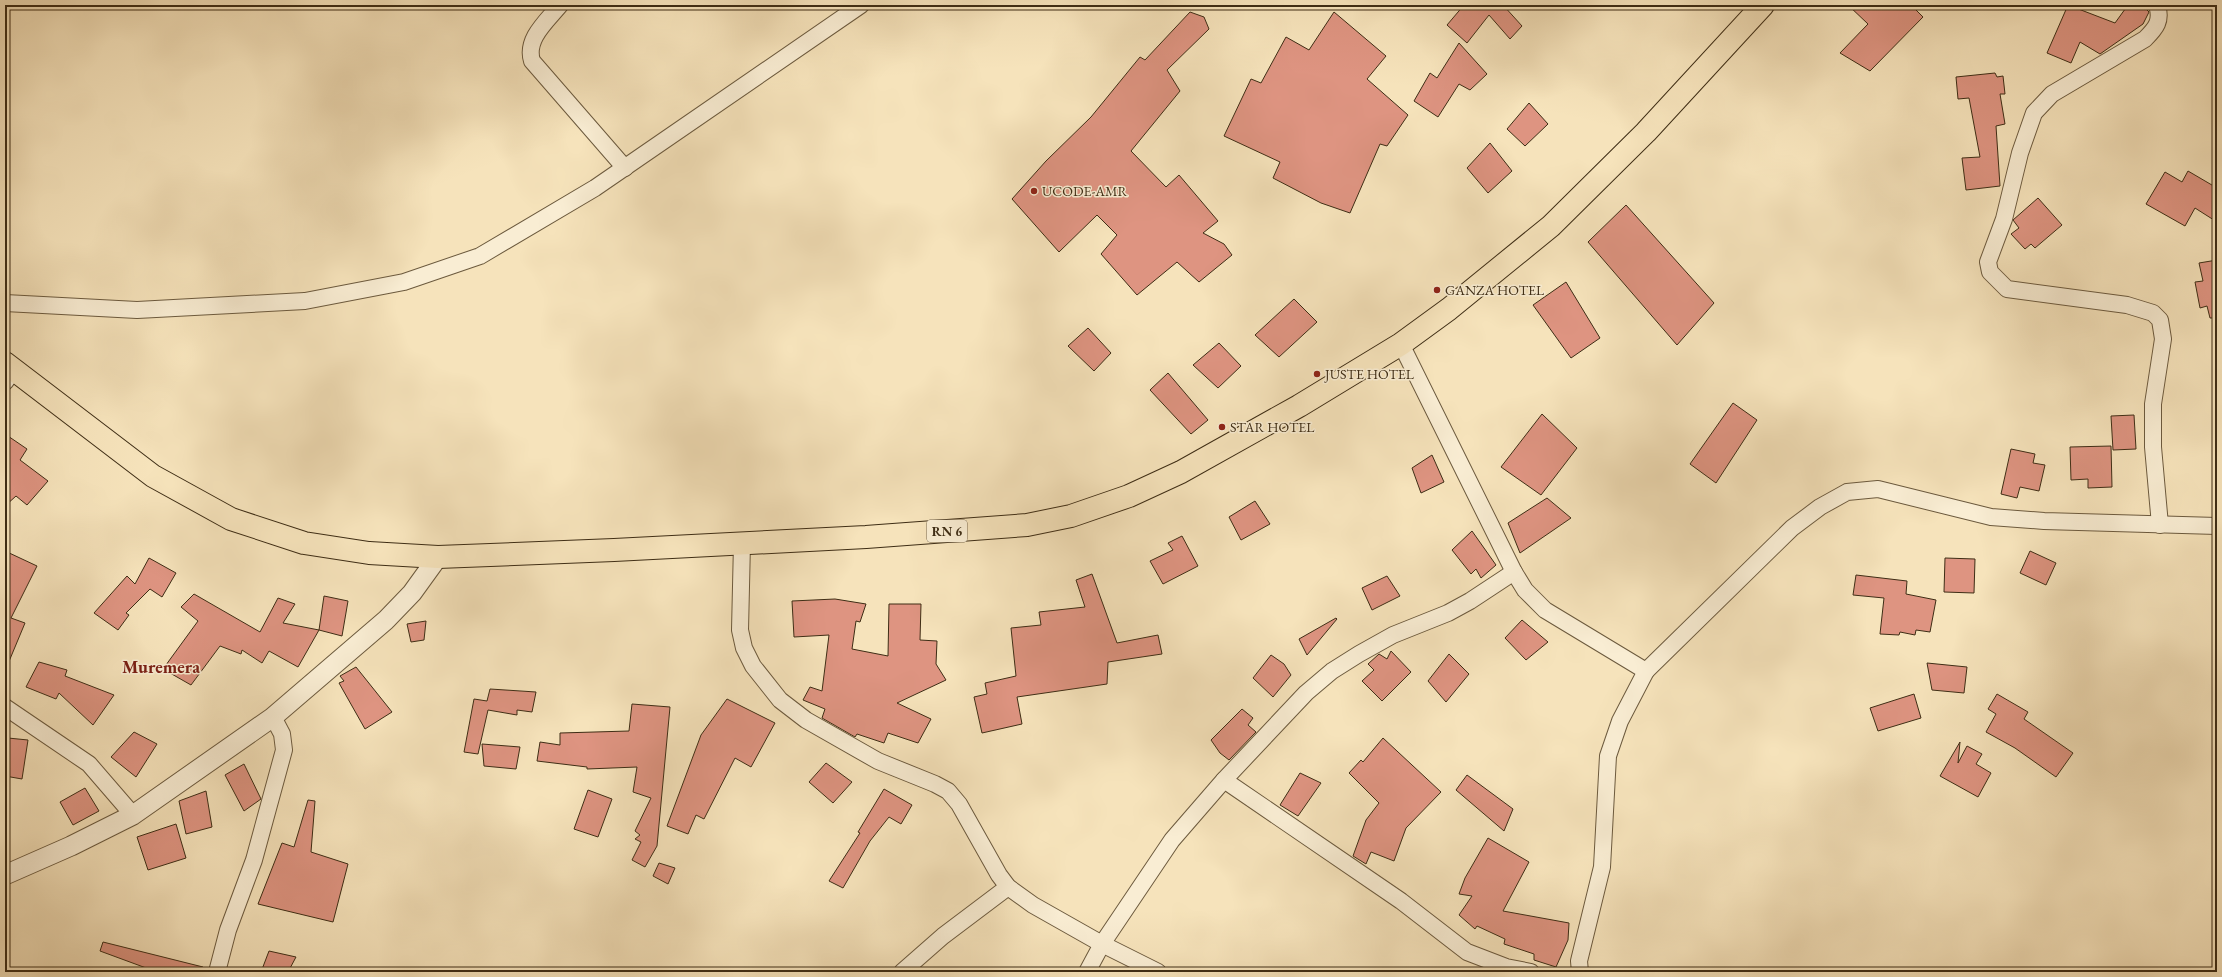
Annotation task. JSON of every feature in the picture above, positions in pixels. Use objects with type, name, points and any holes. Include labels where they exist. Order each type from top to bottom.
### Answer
[{"type":"main road","name":"RN 6","points":[[8,372],[153,476],[231,519],[304,543],[369,554],[438,557],[742,543],[1027,525],[1071,516],[1129,496],[1181,472],[1299,406],[1401,344],[1449,309],[1551,226],[1646,132],[1763,5]]},
{"type":"street","points":[[560,5],[531,40],[529,52],[532,61],[625,168]]},
{"type":"street","points":[[5,303],[138,310],[304,301],[404,282],[480,256],[595,188],[861,5]]},
{"type":"street","points":[[2157,5],[2160,13],[2158,26],[2145,39],[2052,94],[2034,113],[2020,153],[2004,219],[1988,262],[1990,272],[2008,289],[2127,305],[2153,312],[2160,320],[2163,339],[2153,411],[2153,447],[2160,525]]},
{"type":"street","points":[[1401,344],[1514,572],[1525,590],[1545,610],[1646,671]]},
{"type":"street","points":[[1580,972],[1579,961],[1602,867],[1608,756],[1620,721],[1646,671],[1792,528],[1820,507],[1847,492],[1878,489],[1991,516],[2044,521],[2217,526]]},
{"type":"street","points":[[742,543],[740,630],[744,648],[753,666],[780,700],[806,720],[878,761],[935,784],[948,791],[959,804],[999,875],[1008,887],[1033,905],[1102,944],[1158,972]]},
{"type":"street","points":[[5,875],[71,846],[133,815],[273,717],[386,620],[412,593],[438,557]]},
{"type":"street","points":[[1087,972],[1102,944],[1172,840],[1224,780],[1306,693],[1332,671],[1393,635],[1448,613],[1514,572]]},
{"type":"street","points":[[5,706],[89,764],[133,815]]},
{"type":"street","points":[[216,972],[228,930],[254,860],[284,750],[282,734],[273,717]]},
{"type":"street","points":[[1224,780],[1401,901],[1467,952],[1506,967],[1531,972]]},
{"type":"street","points":[[902,972],[943,936],[1008,887]]},
{"type":"building","points":[[1464,5],[1503,5],[1522,26],[1510,39],[1489,15],[1467,43],[1447,25]]},
{"type":"building","points":[[1848,5],[1911,5],[1923,17],[1870,71],[1840,53],[1868,24]]},
{"type":"building","points":[[2068,5],[2115,23],[2128,5],[2142,5],[2149,12],[2143,24],[2100,54],[2080,42],[2071,63],[2047,53]]},
{"type":"building","points":[[1190,12],[1204,17],[1209,29],[1167,70],[1180,91],[1131,151],[1166,187],[1179,175],[1218,221],[1203,233],[1224,244],[1232,255],[1199,282],[1177,262],[1137,295],[1101,254],[1117,235],[1097,215],[1059,252],[1012,199],[1046,161],[1091,117],[1140,57],[1145,60]]},
{"type":"building","points":[[1334,12],[1386,56],[1367,79],[1408,115],[1387,146],[1380,144],[1350,213],[1321,203],[1273,178],[1280,162],[1224,136],[1251,79],[1261,83],[1286,37],[1309,50]]},
{"type":"building","points":[[1459,43],[1487,74],[1470,90],[1459,84],[1438,117],[1414,101],[1430,73],[1437,78]]},
{"type":"building","points":[[1995,73],[1997,77],[2003,76],[2005,94],[2000,94],[2005,124],[1996,126],[2000,186],[1966,190],[1962,158],[1980,157],[1969,98],[1958,99],[1956,77]]},
{"type":"building","points":[[1529,103],[1548,124],[1525,146],[1507,129]]},
{"type":"building","points":[[1490,143],[1512,171],[1488,193],[1467,168]]},
{"type":"building","points":[[2188,171],[2217,188],[2217,222],[2195,208],[2185,226],[2146,204],[2165,172],[2182,182]]},
{"type":"building","points":[[2038,198],[2062,225],[2035,248],[2031,244],[2025,249],[2011,234],[2019,228],[2013,220]]},
{"type":"building","points":[[1626,205],[1714,303],[1677,345],[1588,242]]},
{"type":"building","points":[[2217,260],[2217,318],[2210,318],[2207,306],[2200,308],[2195,282],[2203,281],[2199,263]]},
{"type":"building","points":[[1566,282],[1600,338],[1571,358],[1533,305]]},
{"type":"building","points":[[1294,299],[1317,322],[1279,357],[1255,335]]},
{"type":"building","points":[[1088,328],[1111,353],[1094,371],[1068,346]]},
{"type":"building","points":[[1219,343],[1241,366],[1218,388],[1193,365]]},
{"type":"building","points":[[1168,373],[1208,420],[1191,434],[1150,390]]},
{"type":"building","points":[[1733,403],[1757,420],[1716,483],[1690,464]]},
{"type":"building","points":[[1542,414],[1577,448],[1541,495],[1501,467]]},
{"type":"building","points":[[2134,415],[2136,449],[2113,450],[2111,416]]},
{"type":"building","points":[[5,434],[27,449],[20,460],[48,481],[27,505],[16,496],[5,506]]},
{"type":"building","points":[[2111,446],[2112,487],[2088,488],[2088,479],[2071,480],[2070,447]]},
{"type":"building","points":[[2011,449],[2035,454],[2033,463],[2045,465],[2039,491],[2020,487],[2017,498],[2001,494]]},
{"type":"building","points":[[1432,455],[1444,482],[1421,493],[1412,468]]},
{"type":"building","points":[[1547,498],[1571,518],[1520,553],[1508,523]]},
{"type":"building","points":[[1255,501],[1270,524],[1241,540],[1229,517]]},
{"type":"building","points":[[1472,531],[1496,565],[1481,578],[1476,569],[1471,574],[1452,550]]},
{"type":"building","points":[[1182,536],[1198,566],[1163,584],[1150,561],[1173,550],[1168,543]]},
{"type":"building","points":[[5,551],[37,566],[11,618],[25,623],[5,671]]},
{"type":"building","points":[[2030,551],[2056,563],[2046,585],[2020,573]]},
{"type":"building","points":[[149,558],[176,573],[162,597],[150,589],[126,613],[129,615],[118,630],[94,613],[127,576],[135,584]]},
{"type":"building","points":[[1945,558],[1975,559],[1974,593],[1944,592]]},
{"type":"building","points":[[1092,574],[1117,643],[1158,635],[1162,654],[1108,662],[1107,684],[1017,697],[1022,724],[982,733],[974,697],[987,694],[985,683],[1016,676],[1011,628],[1041,625],[1039,612],[1085,607],[1076,580]]},
{"type":"building","points":[[1856,575],[1907,581],[1906,594],[1936,600],[1930,632],[1916,630],[1915,635],[1900,632],[1899,635],[1880,634],[1884,598],[1853,595]]},
{"type":"building","points":[[1387,576],[1400,596],[1372,610],[1362,588]]},
{"type":"building","points":[[194,594],[260,632],[278,598],[295,604],[283,623],[319,630],[298,667],[269,651],[262,663],[242,650],[241,654],[220,646],[191,685],[163,669],[198,621],[181,607]]},
{"type":"building","points":[[324,596],[348,601],[342,636],[319,630]]},
{"type":"building","points":[[835,599],[866,604],[860,622],[856,621],[852,649],[888,656],[889,604],[921,604],[920,640],[937,641],[936,664],[946,680],[897,703],[931,719],[918,743],[888,733],[884,743],[857,734],[855,737],[822,718],[825,709],[803,700],[810,687],[822,691],[829,635],[794,637],[792,601]]},
{"type":"building","points":[[1336,618],[1337,619],[1307,655],[1299,639]]},
{"type":"building","points":[[1522,620],[1548,642],[1526,660],[1505,638]]},
{"type":"building","points":[[426,621],[424,640],[411,642],[407,624]]},
{"type":"building","points":[[1391,651],[1411,672],[1382,701],[1362,681],[1374,670],[1368,664],[1379,654],[1387,659]]},
{"type":"building","points":[[1449,654],[1469,674],[1446,702],[1428,681]]},
{"type":"building","points":[[1271,655],[1284,664],[1291,675],[1273,697],[1253,678]]},
{"type":"building","points":[[39,662],[67,670],[65,676],[114,695],[93,725],[59,693],[56,699],[26,687]]},
{"type":"building","points":[[1927,663],[1967,667],[1964,693],[1932,690]]},
{"type":"building","points":[[356,667],[392,712],[365,729],[339,683],[344,681],[340,676]]},
{"type":"building","points":[[490,689],[536,692],[532,712],[517,710],[517,715],[488,710],[478,754],[464,752],[474,699],[487,701]]},
{"type":"building","points":[[1914,694],[1921,718],[1878,731],[1870,708]]},
{"type":"building","points":[[1997,694],[2028,712],[2024,719],[2073,753],[2056,777],[2015,748],[1986,732],[1996,714],[1988,709]]},
{"type":"building","points":[[727,699],[775,723],[751,767],[735,758],[704,819],[696,815],[688,834],[667,826],[701,735]]},
{"type":"building","points":[[632,704],[670,707],[657,846],[645,867],[632,860],[641,842],[635,839],[640,835],[635,831],[651,798],[633,792],[637,767],[587,769],[587,767],[537,761],[540,742],[560,745],[560,733],[629,731]]},
{"type":"building","points":[[1242,709],[1253,718],[1248,725],[1256,732],[1229,760],[1220,753],[1211,740]]},
{"type":"building","points":[[134,732],[157,744],[136,777],[111,757]]},
{"type":"building","points":[[8,738],[28,740],[22,779],[5,776]]},
{"type":"building","points":[[1383,738],[1441,792],[1406,828],[1394,861],[1371,852],[1366,864],[1353,856],[1366,820],[1379,803],[1349,773],[1361,760],[1363,762]]},
{"type":"building","points":[[1960,742],[1958,763],[1967,746],[1982,754],[1976,764],[1991,773],[1978,797],[1940,776]]},
{"type":"building","points":[[482,744],[520,747],[516,769],[484,766]]},
{"type":"building","points":[[826,763],[852,782],[833,803],[809,782]]},
{"type":"building","points":[[244,764],[261,799],[244,811],[225,775]]},
{"type":"building","points":[[1300,773],[1321,783],[1298,816],[1280,805]]},
{"type":"building","points":[[1467,775],[1513,809],[1504,831],[1456,790]]},
{"type":"building","points":[[85,788],[99,811],[73,825],[60,802]]},
{"type":"building","points":[[884,789],[912,805],[901,824],[889,817],[870,841],[843,888],[829,881],[860,833],[858,832]]},
{"type":"building","points":[[588,790],[612,799],[598,837],[574,829]]},
{"type":"building","points":[[206,791],[212,827],[186,834],[179,801]]},
{"type":"building","points":[[308,800],[315,801],[311,852],[348,864],[333,922],[258,904],[282,843],[294,847]]},
{"type":"building","points":[[176,824],[186,858],[148,870],[137,837]]},
{"type":"building","points":[[1488,838],[1529,862],[1503,911],[1569,923],[1568,940],[1556,967],[1534,960],[1534,954],[1504,944],[1505,939],[1477,926],[1475,929],[1459,915],[1472,896],[1459,894],[1465,878]]},
{"type":"building","points":[[659,863],[675,868],[668,884],[653,876]]},
{"type":"building","points":[[103,942],[203,967],[202,972],[157,972],[100,951]]},
{"type":"building","points":[[269,951],[296,957],[288,972],[261,972]]},
{"type":"place","name":"UCODE-AMR","points":[[1034,191]]},
{"type":"place","name":"GANZA HOTEL","points":[[1437,290]]},
{"type":"place","name":"JUSTE HOTEL","points":[[1317,374]]},
{"type":"place","name":"STAR HOTEL","points":[[1222,427]]},
{"type":"district","name":"Muremera","points":[[161,667]]}]
